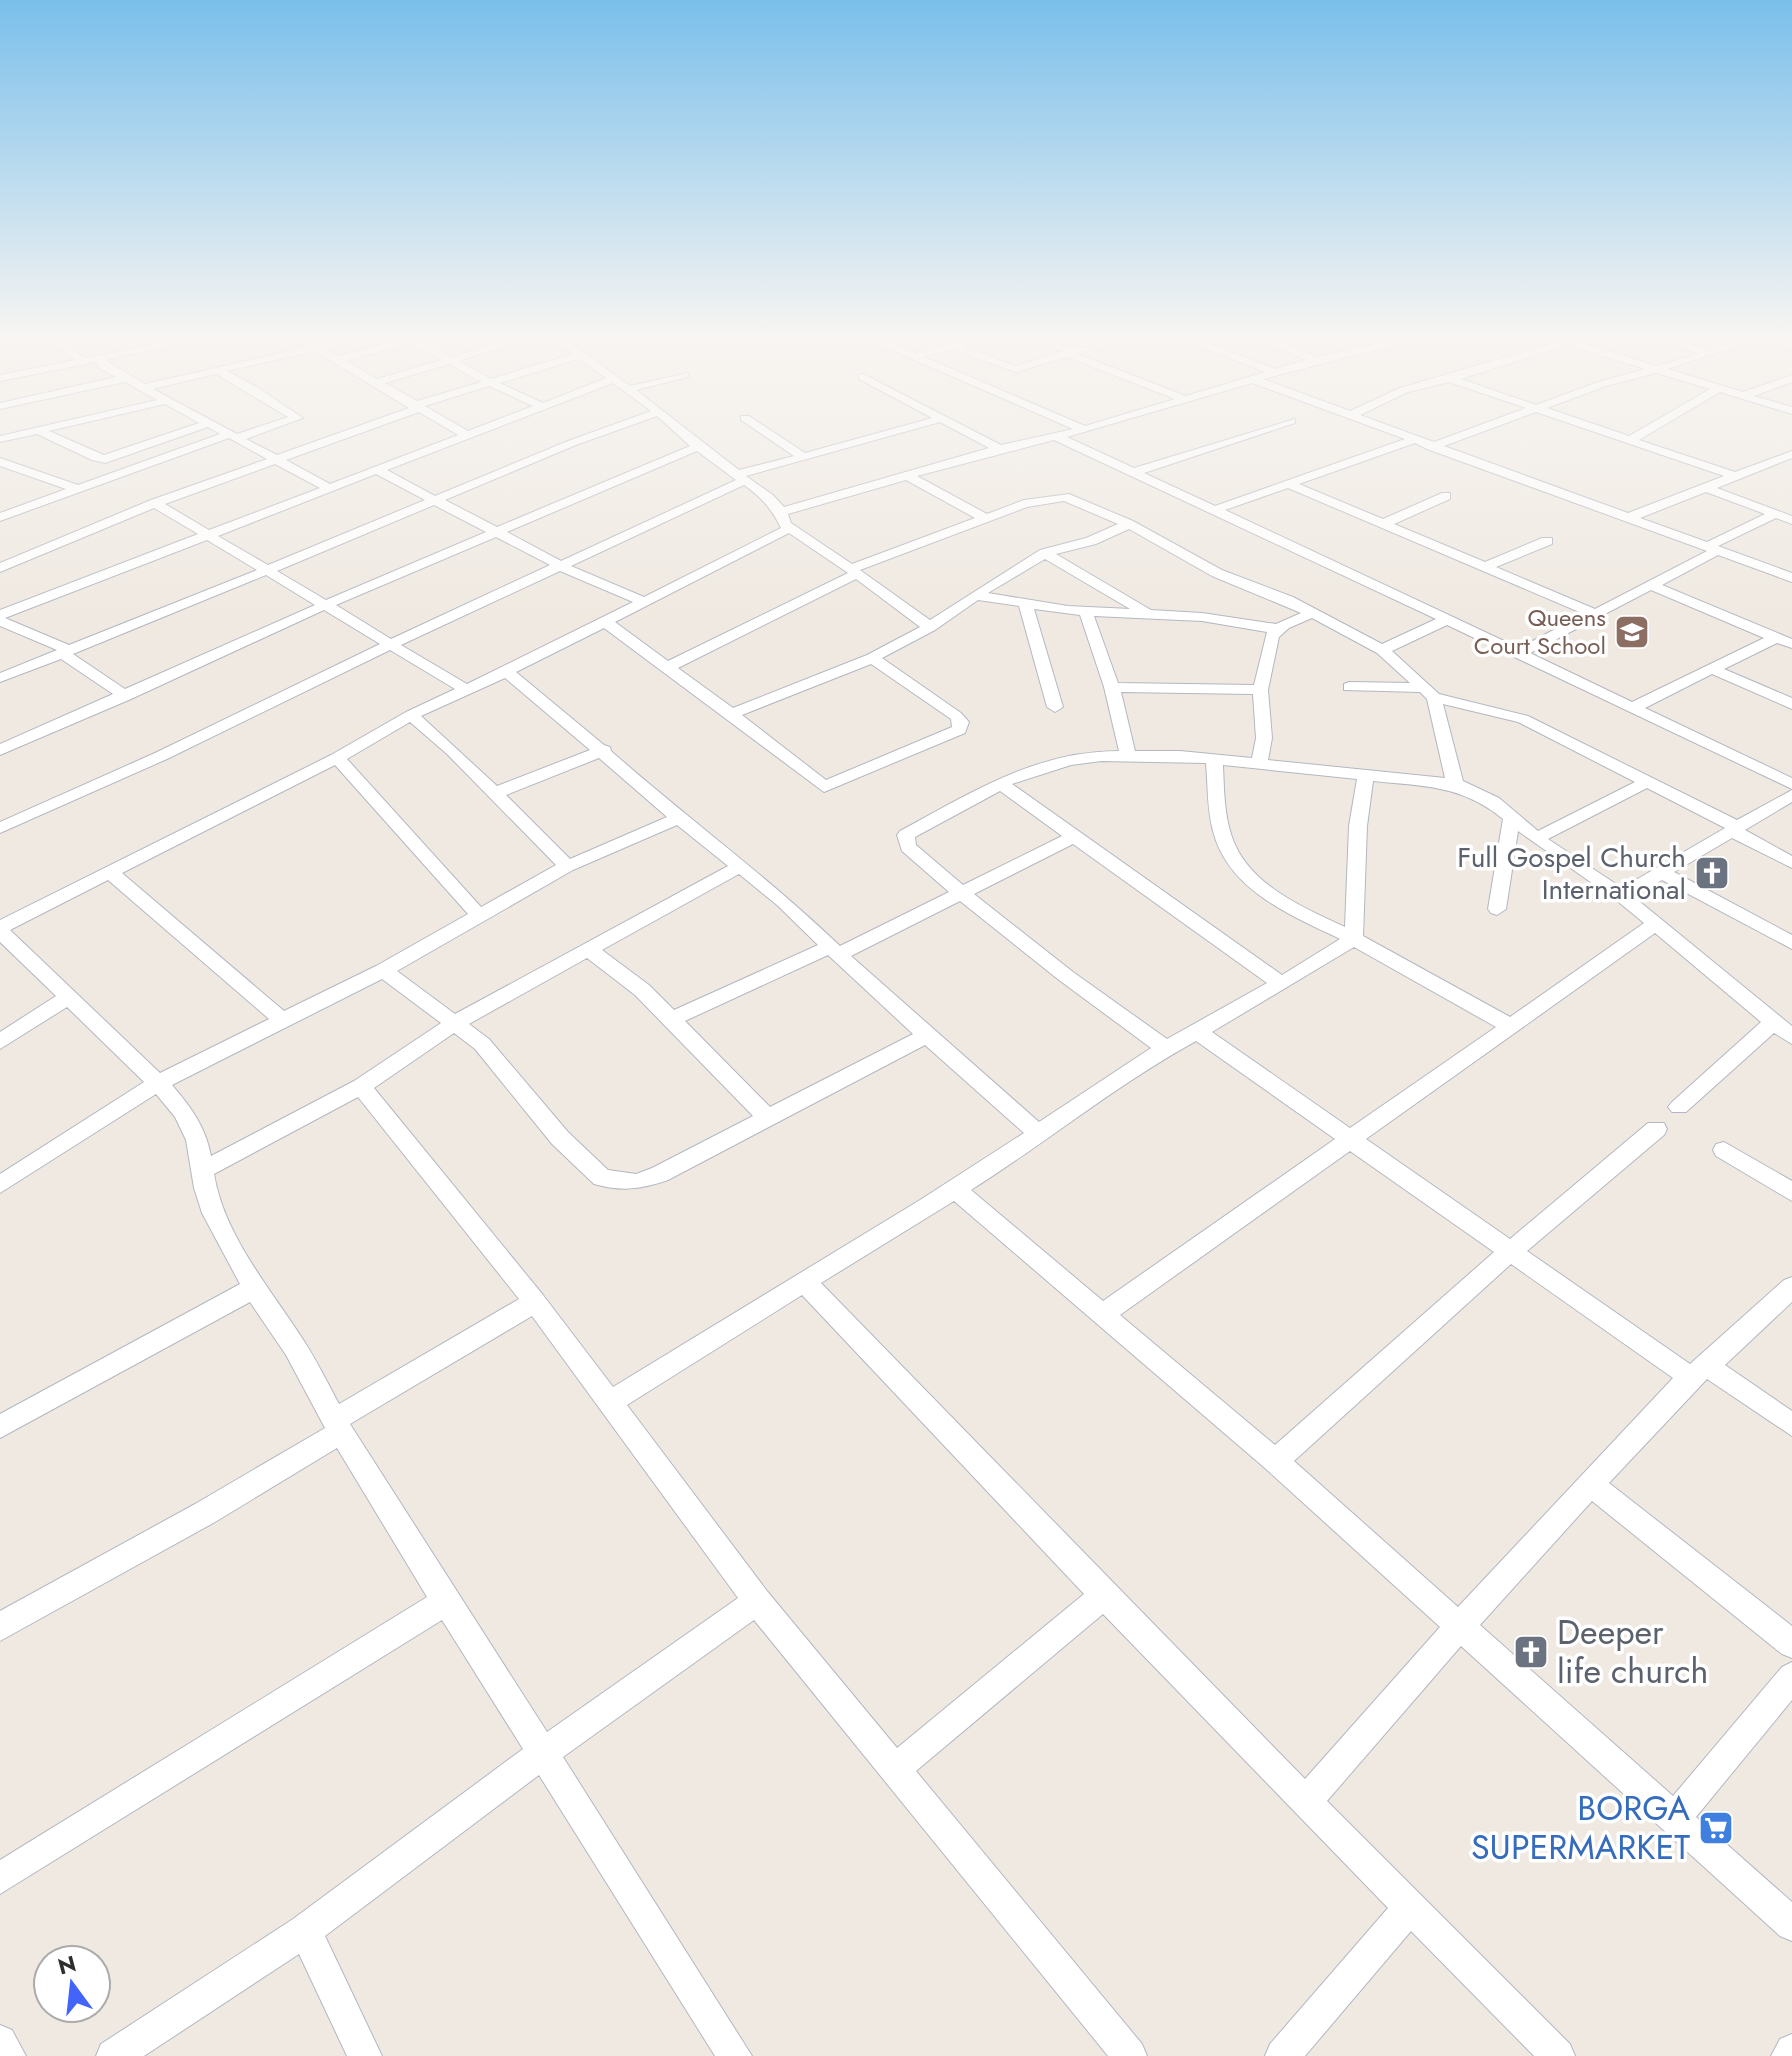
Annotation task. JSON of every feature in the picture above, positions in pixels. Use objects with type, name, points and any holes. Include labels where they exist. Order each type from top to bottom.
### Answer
[{"type":"street","points":[[0,439],[40,431],[96,458],[105,459],[186,431]]},
{"type":"street","points":[[224,431],[329,488]]},
{"type":"street","points":[[0,517],[75,488],[251,431]]},
{"type":"street","points":[[0,568],[155,503],[351,431]]},
{"type":"street","points":[[459,431],[467,435]]},
{"type":"street","points":[[0,618],[205,534],[477,431]]},
{"type":"street","points":[[0,678],[601,431]]},
{"type":"street","points":[[681,431],[769,498],[790,528],[930,627]]},
{"type":"street","points":[[764,431],[802,456]]},
{"type":"street","points":[[0,828],[161,756],[389,645],[563,567],[739,478],[802,456],[895,431]]},
{"type":"street","points":[[966,431],[999,449]]},
{"type":"street","points":[[781,512],[999,449],[1080,431]]},
{"type":"street","points":[[1132,473],[1261,431]]},
{"type":"street","points":[[1389,431],[1792,578]]},
{"type":"street","points":[[1431,447],[1472,431]]},
{"type":"street","points":[[1604,431],[1735,476]]},
{"type":"street","points":[[1630,440],[1646,431]]},
{"type":"street","points":[[1057,437],[1792,784]]},
{"type":"street","points":[[1214,510],[1413,440]]},
{"type":"street","points":[[0,750],[325,605],[699,446]]},
{"type":"street","points":[[1627,518],[1792,454]]},
{"type":"street","points":[[1774,461],[1792,467]]},
{"type":"street","points":[[3,466],[75,488]]},
{"type":"street","points":[[377,470],[563,567],[643,601]]},
{"type":"street","points":[[906,475],[987,519]]},
{"type":"street","points":[[1289,484],[1596,614]]},
{"type":"street","points":[[1704,487],[1792,520]]},
{"type":"street","points":[[1385,523],[1446,496]]},
{"type":"street","points":[[668,667],[853,572],[1029,502],[1065,497],[1129,524],[1217,573],[1288,600],[1382,650],[1429,692],[1455,784]]},
{"type":"street","points":[[155,503],[465,689]]},
{"type":"street","points":[[1518,654],[1652,586],[1775,514]]},
{"type":"street","points":[[731,714],[872,658],[930,627],[975,595],[1045,553],[1091,541],[1129,524]]},
{"type":"street","points":[[735,2056],[446,1601],[338,1426],[295,1348],[254,1288],[213,1213],[197,1140],[184,1113],[158,1083],[4,940],[109,871],[337,758],[411,715],[506,672],[790,528]]},
{"type":"street","points":[[1485,567],[1547,541]]},
{"type":"street","points":[[1045,553],[1146,613]]},
{"type":"street","points":[[1652,586],[1792,644]]},
{"type":"street","points":[[975,595],[1086,612],[1146,613],[1233,621],[1278,629],[1312,613]]},
{"type":"street","points":[[1025,603],[1055,707]]},
{"type":"street","points":[[1086,612],[1112,687],[1128,754]]},
{"type":"street","points":[[0,618],[65,652],[126,696]]},
{"type":"street","points":[[1382,650],[1448,619]]},
{"type":"street","points":[[605,622],[824,787],[959,730],[961,722],[956,716],[872,658]]},
{"type":"street","points":[[1259,764],[1264,738],[1260,690],[1266,652],[1278,629]]},
{"type":"street","points":[[1632,708],[1775,638]]},
{"type":"street","points":[[1712,669],[1792,704]]},
{"type":"street","points":[[506,672],[783,901],[834,951],[1040,1135]]},
{"type":"street","points":[[1112,687],[1260,690]]},
{"type":"street","points":[[1349,687],[1429,692],[1523,719],[1735,829],[1792,863]]},
{"type":"street","points":[[411,715],[567,866]]},
{"type":"street","points":[[495,793],[604,750]]},
{"type":"street","points":[[1165,1048],[1075,985],[960,893],[908,847],[906,835],[1017,775],[1043,766],[1128,754],[1214,759],[1455,784],[1493,802],[1536,838],[1622,896],[1792,1037]]},
{"type":"street","points":[[337,758],[478,914]]},
{"type":"street","points":[[1214,759],[1222,835],[1238,866],[1284,904],[1354,939],[1510,1026]]},
{"type":"street","points":[[1354,939],[1358,826],[1366,775]]},
{"type":"street","points":[[1536,838],[1645,783]]},
{"type":"street","points":[[1002,785],[1281,984]]},
{"type":"street","points":[[1622,896],[1792,795]]},
{"type":"street","points":[[0,1185],[158,1083],[383,970],[567,866],[681,817]]},
{"type":"street","points":[[1497,909],[1511,819]]},
{"type":"street","points":[[672,1019],[834,951],[1075,836]]},
{"type":"street","points":[[202,1170],[361,1086],[455,1023],[739,867]]},
{"type":"street","points":[[109,871],[282,1020]]},
{"type":"street","points":[[1662,873],[1792,943]]},
{"type":"street","points":[[1102,1315],[1655,924]]},
{"type":"street","points":[[611,1402],[1040,1135],[1110,1083],[1165,1048],[1281,984],[1354,939]]},
{"type":"street","points":[[589,950],[642,990],[767,1117]]},
{"type":"street","points":[[383,970],[482,1044],[560,1138],[602,1178],[637,1182],[660,1174],[929,1034]]},
{"type":"street","points":[[0,1042],[68,997]]},
{"type":"street","points":[[1679,1107],[1773,1022]]},
{"type":"street","points":[[1197,1032],[1511,1251],[1699,1371],[1792,1425]]},
{"type":"street","points":[[361,1086],[535,1302],[757,1601],[1130,2056]]},
{"type":"street","points":[[1275,1461],[1511,1251],[1656,1129]]},
{"type":"street","points":[[1724,1150],[1792,1192]]},
{"type":"street","points":[[955,1189],[1275,1461],[1792,1924]]},
{"type":"street","points":[[805,1282],[1105,1594],[1558,2056]]},
{"type":"street","points":[[1307,1801],[1460,1626],[1590,1484],[1699,1371],[1792,1287]]},
{"type":"street","points":[[0,1427],[254,1288]]},
{"type":"street","points":[[0,1627],[205,1513],[535,1302]]},
{"type":"street","points":[[1590,1484],[1792,1644]]},
{"type":"street","points":[[895,1769],[1105,1594]]},
{"type":"street","points":[[0,1878],[446,1601]]},
{"type":"street","points":[[113,2056],[305,1931],[544,1752],[757,1601]]},
{"type":"street","points":[[1675,1818],[1792,1677]]},
{"type":"street","points":[[1282,2056],[1411,1906]]},
{"type":"street","points":[[305,1931],[365,2056]]},
{"type":"street","points":[[0,2042],[9,2056]]},
{"type":"street","points":[[1788,2056],[1792,2051]]},
{"type":"place","name":"Queens Court School","points":[[1632,632]]},
{"type":"place","name":"Full Gospel Church International","points":[[1712,873]]},
{"type":"place","name":"Deeper life church","points":[[1531,1652]]},
{"type":"place","name":"BORGA SUPERMARKET","points":[[1716,1828]]}]
